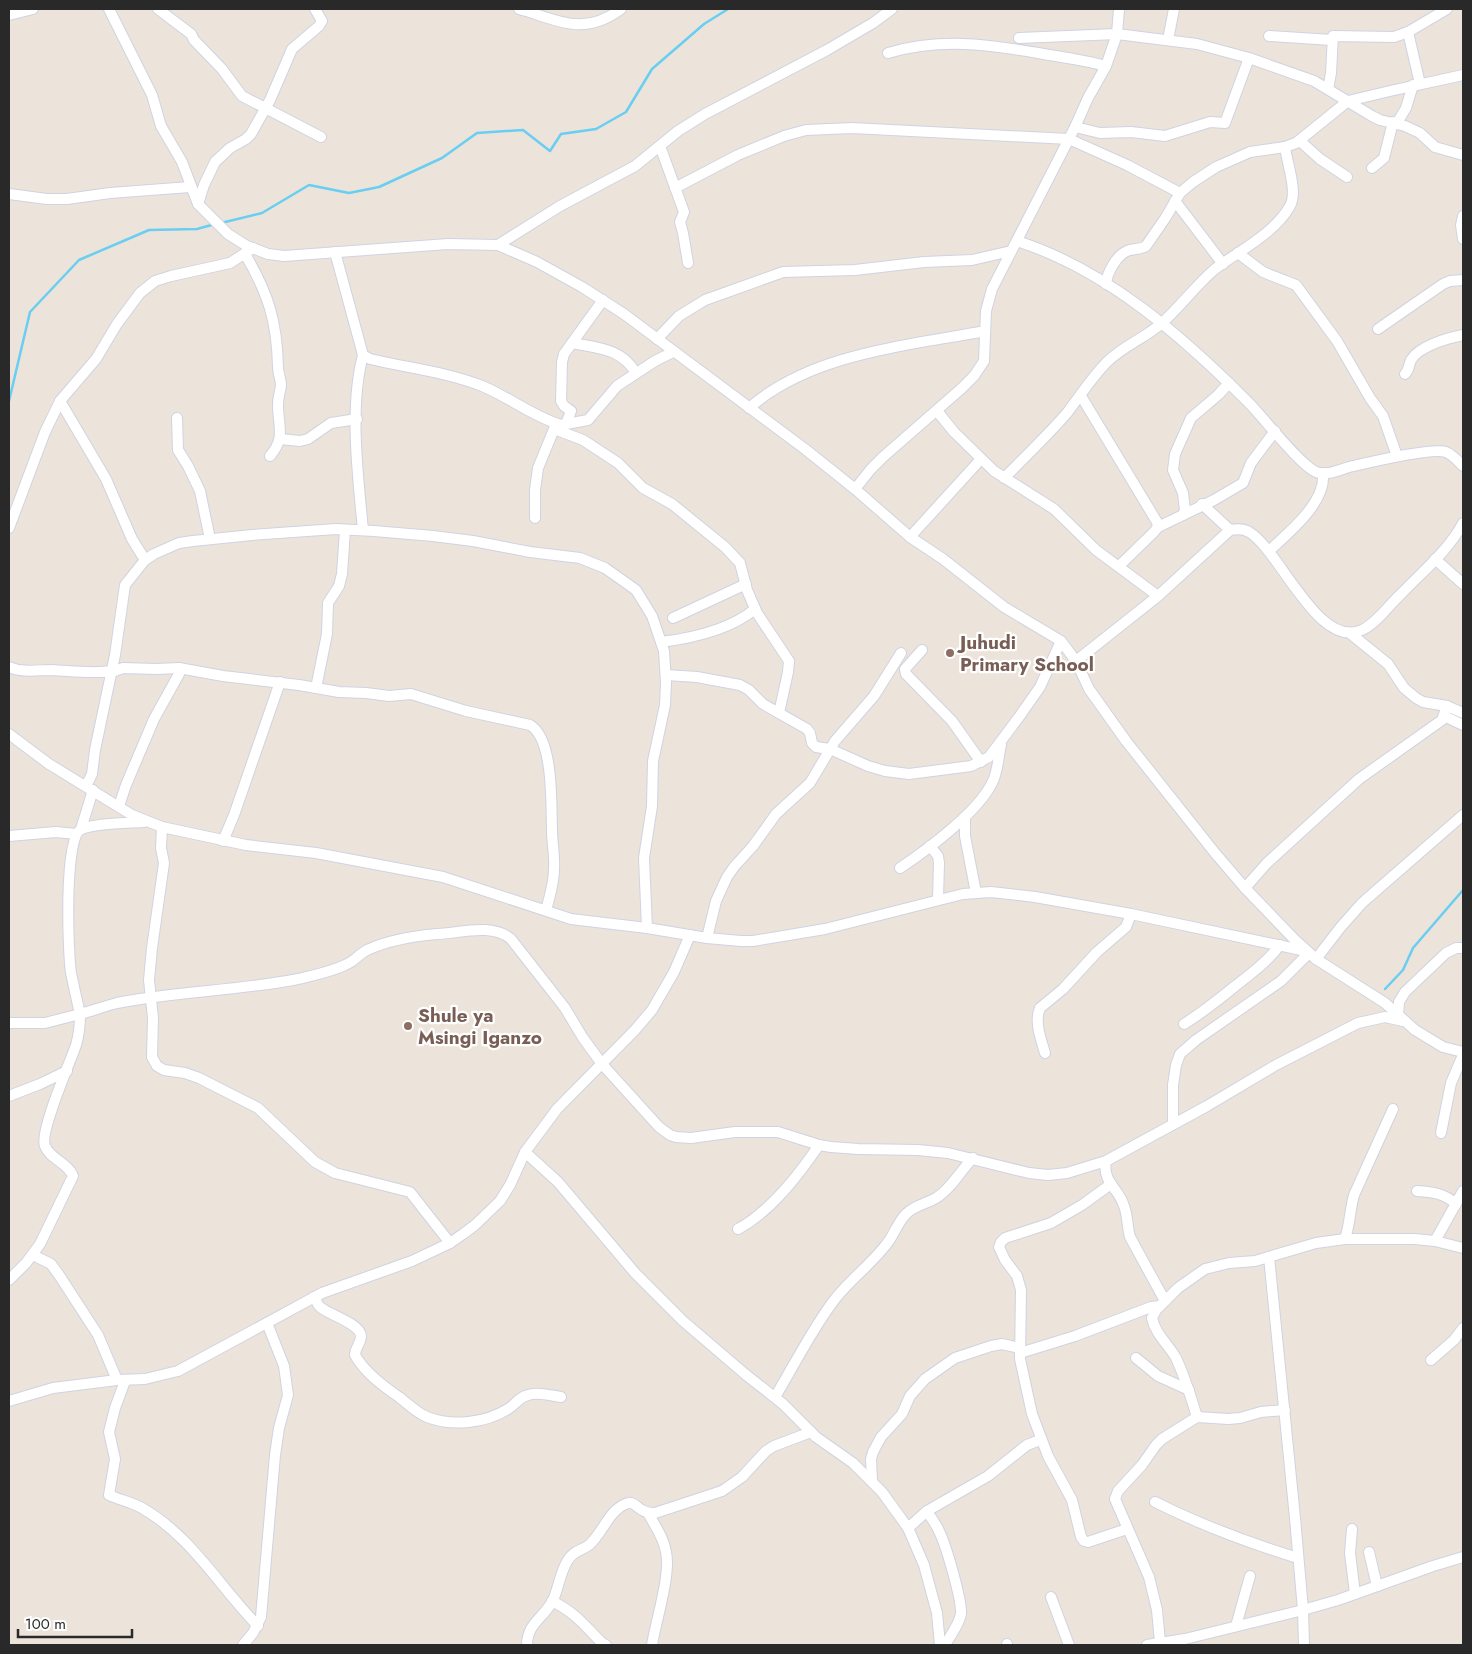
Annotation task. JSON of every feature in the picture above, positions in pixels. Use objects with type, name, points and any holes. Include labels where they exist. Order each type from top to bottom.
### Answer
[{"type":"street","points":[[9,15],[34,9]]},
{"type":"street","points":[[109,9],[152,95],[161,126],[182,162],[198,204],[228,234],[247,246],[272,311],[278,343],[278,371],[281,384],[278,402],[281,434],[270,456]]},
{"type":"street","points":[[158,9],[191,34],[194,40],[230,78],[242,96],[321,137]]},
{"type":"street","points":[[519,9],[566,22],[587,24],[605,19],[621,9]]},
{"type":"street","points":[[498,245],[560,206],[635,166],[678,131],[705,114],[827,50],[873,23],[892,9]]},
{"type":"street","points":[[855,489],[883,457],[937,411],[974,376],[980,367],[985,353],[988,300],[996,279],[1106,66],[1117,34],[1120,9]]},
{"type":"street","points":[[1168,40],[1174,9]]},
{"type":"street","points":[[1328,89],[1333,36],[1394,38],[1447,9]]},
{"type":"street","points":[[198,204],[204,185],[215,162],[230,148],[246,139],[264,109],[292,49],[322,22],[319,10]]},
{"type":"street","points":[[1372,168],[1384,156],[1395,123],[1406,108],[1417,85],[1408,32]]},
{"type":"street","points":[[1020,38],[1117,34],[1197,44],[1250,58],[1314,81],[1380,120],[1395,123],[1420,133],[1435,147],[1463,155]]},
{"type":"street","points":[[1269,36],[1332,40]]},
{"type":"street","points":[[888,53],[932,44],[981,44],[1010,47],[1106,66]]},
{"type":"street","points":[[1075,127],[1100,133],[1131,132],[1164,136],[1210,122],[1225,123],[1250,58]]},
{"type":"street","points":[[1106,284],[1109,273],[1120,256],[1128,250],[1141,249],[1146,246],[1178,197],[1202,175],[1226,161],[1250,152],[1284,147],[1300,141],[1348,101],[1463,75]]},
{"type":"street","points":[[675,188],[764,143],[806,130],[874,128],[1069,139],[1127,164],[1178,197],[1222,264]]},
{"type":"street","points":[[1300,141],[1320,159],[1347,177]]},
{"type":"street","points":[[660,146],[684,212],[680,222],[684,233],[688,263]]},
{"type":"street","points":[[1004,478],[1081,396],[1099,371],[1116,354],[1151,332],[1204,279],[1274,226],[1292,203],[1293,186],[1284,147]]},
{"type":"street","points":[[9,194],[47,199],[67,199],[110,193],[190,187]]},
{"type":"street","points":[[1463,216],[1461,225],[1463,239]]},
{"type":"street","points":[[1017,241],[1058,258],[1106,284],[1162,322],[1229,383],[1308,466],[1317,472],[1325,473],[1397,456],[1425,452],[1445,452],[1454,457],[1463,466]]},
{"type":"street","points":[[9,528],[42,440],[60,401],[96,359],[123,314],[149,285],[171,276],[230,263],[249,251],[284,256],[448,244],[474,243],[498,245],[537,262],[603,300],[855,489],[910,538],[943,559],[1004,607],[1061,641],[1076,661],[1089,689],[1104,712],[1215,853],[1245,888],[1310,954],[1378,998],[1415,1030]]},
{"type":"street","points":[[657,339],[679,316],[705,300],[783,272],[862,270],[924,262],[972,260],[1011,251]]},
{"type":"street","points":[[335,252],[363,355],[358,377],[357,419],[363,530]]},
{"type":"street","points":[[1238,253],[1263,272],[1296,285],[1337,341],[1370,398],[1384,416],[1397,456]]},
{"type":"street","points":[[1378,330],[1443,284],[1450,281],[1463,280]]},
{"type":"street","points":[[535,518],[535,490],[538,468],[560,426],[571,411],[561,401],[562,362],[567,348],[603,300]]},
{"type":"street","points":[[749,408],[760,398],[785,384],[846,358],[985,331]]},
{"type":"street","points":[[1405,374],[1410,368],[1411,360],[1418,353],[1438,342],[1463,334]]},
{"type":"street","points":[[572,343],[604,349],[620,355],[627,360],[636,372]]},
{"type":"street","points":[[560,426],[588,420],[611,392],[636,372],[673,352]]},
{"type":"street","points":[[363,355],[370,359],[440,373],[477,384],[505,397],[541,418],[560,426],[613,460],[642,488],[664,499],[714,537],[740,563],[755,609],[789,661],[780,713]]},
{"type":"street","points":[[1183,515],[1185,510],[1183,494],[1173,470],[1175,454],[1191,418],[1229,383]]},
{"type":"street","points":[[1081,396],[1157,522],[1158,527]]},
{"type":"street","points":[[60,401],[106,480],[132,539],[144,560]]},
{"type":"street","points":[[937,411],[954,432],[981,459],[1004,478],[1054,509],[1096,550],[1158,596]]},
{"type":"street","points":[[177,418],[178,450],[200,491],[210,539]]},
{"type":"street","points":[[280,439],[300,441],[308,439],[331,423],[357,419]]},
{"type":"street","points":[[1119,566],[1158,527],[1244,483],[1251,463],[1275,431]]},
{"type":"street","points":[[910,538],[981,459]]},
{"type":"street","points":[[1268,551],[1312,507],[1322,488],[1323,474],[1325,473]]},
{"type":"street","points":[[1202,504],[1230,530]]},
{"type":"street","points":[[1351,634],[1364,629],[1375,620],[1435,559],[1463,523]]},
{"type":"street","points":[[316,688],[326,640],[328,603],[339,586],[342,574],[345,530]]},
{"type":"street","points":[[9,1280],[40,1244],[74,1176],[70,1169],[44,1146],[45,1131],[51,1111],[76,1043],[80,1014],[71,972],[68,882],[72,844],[78,831],[90,788],[95,750],[112,672],[125,585],[144,560],[179,543],[300,531],[363,530],[473,541],[530,552],[580,558],[605,568],[636,590],[652,616],[661,642],[666,675],[664,705],[653,761],[653,800],[644,858],[648,928]]},
{"type":"street","points":[[1076,661],[1158,596],[1230,530],[1247,530],[1268,551],[1295,590],[1317,614],[1341,632],[1351,634],[1388,664],[1404,688],[1423,702],[1447,706],[1463,713]]},
{"type":"street","points":[[1435,559],[1463,584]]},
{"type":"street","points":[[673,618],[746,584]]},
{"type":"street","points":[[661,642],[710,631],[742,619],[755,609]]},
{"type":"street","points":[[666,675],[697,677],[740,685],[749,690],[763,704],[807,729],[812,743],[816,747],[830,749],[868,766],[898,773],[958,768],[981,762],[989,757],[1040,687],[1061,641]]},
{"type":"street","points":[[922,650],[905,669],[906,674],[948,717],[981,762]]},
{"type":"street","points":[[707,938],[716,902],[730,873],[753,846],[776,814],[810,783],[830,749],[849,723],[874,696],[901,652]]},
{"type":"street","points":[[9,667],[20,671],[50,670],[98,673],[112,672],[123,668],[156,670],[179,668],[338,692],[389,696],[411,694],[452,707],[530,725],[536,728],[540,734],[546,753],[551,801],[554,868],[551,892],[546,910]]},
{"type":"street","points":[[119,806],[154,719],[178,674],[179,668]]},
{"type":"street","points":[[223,840],[234,815],[280,682]]},
{"type":"street","points":[[1245,888],[1267,863],[1359,779],[1404,745],[1439,722],[1444,716],[1447,706]]},
{"type":"street","points":[[1444,716],[1463,725]]},
{"type":"street","points":[[9,734],[49,764],[132,815],[162,827],[265,848],[336,856],[443,877],[571,919],[741,942],[839,926],[938,899],[991,892],[1131,914],[1280,945],[1310,954]]},
{"type":"street","points":[[900,868],[930,846],[965,816],[981,799],[993,782],[1001,742]]},
{"type":"street","points":[[1174,1124],[1173,1084],[1180,1054],[1196,1040],[1281,981],[1340,928],[1362,903],[1463,815]]},
{"type":"street","points":[[965,816],[965,836],[976,893]]},
{"type":"street","points":[[9,836],[78,831],[113,824],[147,822]]},
{"type":"street","points":[[162,827],[161,848],[164,863],[149,980],[153,1018],[152,1057],[157,1066],[164,1070],[186,1073],[199,1078],[258,1108],[315,1162],[324,1168],[335,1173],[410,1192],[450,1243]]},
{"type":"street","points":[[930,846],[938,856],[938,899]]},
{"type":"street","points":[[1045,1053],[1039,1035],[1038,1013],[1040,1008],[1063,989],[1097,952],[1126,926],[1131,914]]},
{"type":"street","points":[[9,1024],[45,1023],[115,1004],[263,985],[299,978],[346,965],[365,951],[396,940],[421,935],[470,931],[500,931],[511,938],[556,995],[602,1064],[662,1130],[676,1137],[690,1138],[735,1132],[765,1131],[787,1134],[819,1145],[858,1150],[933,1151],[973,1158],[1011,1169],[1048,1174],[1067,1173],[1106,1161],[1129,1150],[1276,1065],[1358,1023],[1385,1017],[1403,1021],[1444,1047],[1463,1054],[1451,1083],[1441,1133]]},
{"type":"street","points":[[9,1400],[53,1388],[145,1379],[178,1371],[314,1297],[338,1286],[387,1271],[450,1243],[475,1225],[500,1201],[510,1185],[525,1152],[557,1109],[652,1010],[674,972],[690,935]]},
{"type":"street","points":[[1184,1024],[1254,972],[1280,945]]},
{"type":"street","points":[[1398,1015],[1399,1002],[1405,992],[1446,953],[1456,948],[1463,948]]},
{"type":"street","points":[[9,1096],[67,1071]]},
{"type":"street","points":[[1345,1238],[1350,1226],[1350,1210],[1354,1195],[1393,1109]]},
{"type":"street","points":[[738,1229],[748,1224],[780,1194],[806,1165],[819,1145]]},
{"type":"street","points":[[525,1152],[558,1182],[635,1273],[662,1300],[711,1346],[784,1404],[811,1432],[853,1463],[882,1492],[908,1528],[924,1565],[937,1614],[940,1645]]},
{"type":"street","points":[[774,1397],[812,1332],[836,1298],[887,1244],[901,1220],[917,1205],[936,1198],[941,1194],[973,1158]]},
{"type":"street","points":[[1106,1161],[1105,1174],[1124,1203],[1126,1226],[1163,1304]]},
{"type":"street","points":[[1111,1184],[1057,1220],[1042,1227],[1012,1235],[1001,1242],[999,1247],[1017,1276],[1021,1290],[1020,1350],[1025,1389],[1040,1440],[1052,1466],[1072,1500],[1079,1530],[1084,1541],[1088,1542],[1127,1529]]},
{"type":"street","points":[[1416,1191],[1428,1191],[1446,1196],[1456,1204]]},
{"type":"street","points":[[1436,1241],[1463,1191]]},
{"type":"street","points":[[1197,1417],[1189,1390],[1176,1358],[1153,1323],[1153,1314],[1190,1279],[1206,1269],[1228,1263],[1255,1261],[1316,1243],[1345,1238],[1436,1241],[1463,1248]]},
{"type":"street","points":[[32,1255],[51,1264],[59,1275],[98,1335],[121,1381],[109,1432],[115,1459],[109,1495],[142,1508],[179,1535],[196,1552],[231,1597],[258,1626]]},
{"type":"street","points":[[1269,1257],[1285,1410],[1303,1610],[1304,1645]]},
{"type":"street","points":[[314,1297],[321,1308],[349,1323],[361,1334],[356,1355],[364,1367],[384,1387],[427,1417],[443,1421],[470,1422],[489,1418],[508,1409],[526,1395],[535,1393],[561,1397]]},
{"type":"street","points":[[872,1481],[871,1459],[881,1437],[899,1418],[910,1396],[925,1379],[955,1358],[996,1344],[1020,1350],[1067,1339],[1163,1304]]},
{"type":"street","points":[[244,1645],[258,1626],[262,1607],[275,1455],[279,1428],[288,1395],[284,1366],[267,1323]]},
{"type":"street","points":[[1431,1360],[1454,1340],[1463,1328]]},
{"type":"street","points":[[1136,1358],[1158,1376],[1189,1390]]},
{"type":"street","points":[[1160,1642],[1157,1610],[1149,1577],[1115,1499],[1118,1491],[1142,1465],[1162,1439],[1197,1417],[1228,1419],[1240,1418],[1261,1412],[1285,1410]]},
{"type":"street","points":[[648,1513],[667,1510],[722,1491],[742,1477],[774,1446],[811,1432]]},
{"type":"street","points":[[908,1528],[927,1511],[988,1476],[993,1470],[1006,1463],[1027,1446],[1040,1440]]},
{"type":"street","points":[[527,1645],[530,1629],[552,1601],[568,1560],[576,1550],[588,1545],[619,1508],[630,1502],[648,1513],[660,1533],[667,1554],[666,1577],[652,1645]]},
{"type":"street","points":[[1155,1502],[1241,1539],[1298,1558]]},
{"type":"street","points":[[927,1511],[939,1531],[954,1577],[961,1611],[959,1621],[945,1645]]},
{"type":"street","points":[[1352,1529],[1350,1553],[1355,1594]]},
{"type":"street","points":[[1369,1552],[1377,1586]]},
{"type":"street","points":[[1146,1645],[1185,1639],[1303,1610],[1463,1557]]},
{"type":"street","points":[[1236,1626],[1250,1576]]},
{"type":"street","points":[[1051,1598],[1069,1645]]},
{"type":"street","points":[[552,1601],[569,1609],[606,1645]]},
{"type":"waterway","points":[[221,223],[262,213],[309,185],[349,193],[379,187],[442,158],[477,133],[523,130],[550,151],[561,134],[596,129],[626,112],[652,69],[704,24],[728,9]]},
{"type":"waterway","points":[[9,401],[30,312],[79,260],[149,230],[197,229],[215,224]]},
{"type":"waterway","points":[[1385,989],[1403,970],[1413,948],[1463,890]]},
{"type":"place","name":"Juhudi Primary School","points":[[950,653]]},
{"type":"place","name":"Shule ya Msingi Iganzo","points":[[408,1026]]}]
